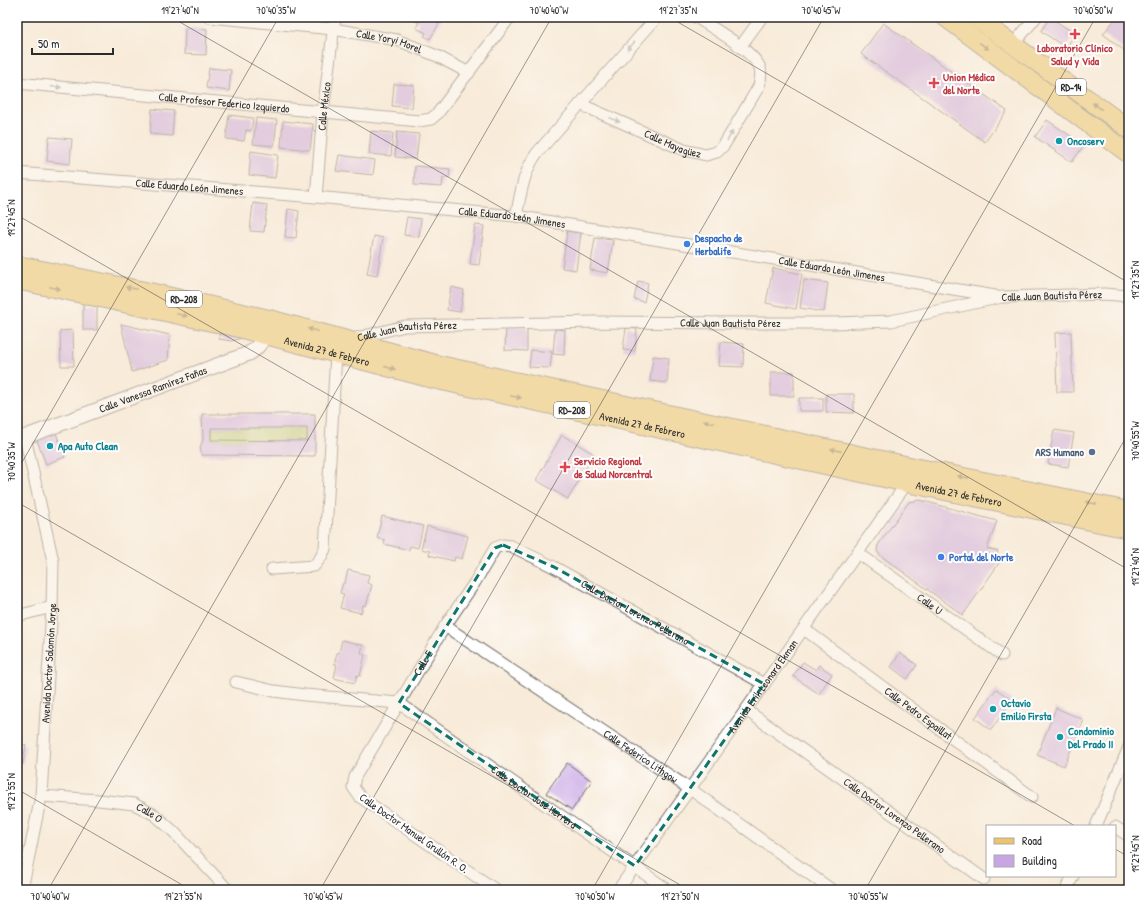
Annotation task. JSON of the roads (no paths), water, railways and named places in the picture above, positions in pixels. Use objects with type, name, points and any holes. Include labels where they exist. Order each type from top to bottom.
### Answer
[{"type":"main road","name":"RD-14","points":[[945,17],[1129,154]]},
{"type":"main road","points":[[975,17],[1013,45]]},
{"type":"main road","name":"RD-14","points":[[1013,45],[1129,129]]},
{"type":"main road","name":"Avenida 27 de Febrero","points":[[17,264],[154,293],[267,327],[336,353],[432,379],[911,475],[1129,511]]},
{"type":"main road","name":"Avenida 27 de Febrero","points":[[17,280],[235,327],[267,327],[350,340],[435,364],[911,475],[1129,529]]},
{"type":"street","name":"Calle Yoryi Morel","points":[[209,17],[333,30],[397,40],[437,56],[469,72]]},
{"type":"street","name":"Calle México","points":[[316,197],[323,112],[335,17]]},
{"type":"street","points":[[469,72],[510,17]]},
{"type":"street","points":[[516,216],[525,173],[530,162],[657,17]]},
{"type":"street","name":"Calle Mayagüez","points":[[580,104],[684,150],[706,155],[717,152],[724,145],[759,86],[761,76],[760,68],[756,61],[740,47],[696,17]]},
{"type":"street","points":[[740,47],[762,17]]},
{"type":"street","points":[[1013,45],[1036,17]]},
{"type":"street","name":"Calle Profesor Federico Izquierdo","points":[[17,83],[419,121],[430,119],[438,113],[469,72]]},
{"type":"street","name":"Calle Eduardo León Jimenes","points":[[17,173],[316,197],[516,216],[1002,297]]},
{"type":"street","name":"Calle Juan Bautista Pérez","points":[[336,353],[350,340],[405,326],[594,322],[826,323],[891,320],[1002,297],[1104,294],[1129,296]]},
{"type":"street","name":"Calle Vanessa Ramírez Fañas","points":[[21,439],[250,353],[255,350],[267,327]]},
{"type":"street","points":[[272,569],[314,566],[325,549],[336,353]]},
{"type":"street","name":"Avenida Doctor Salomón Jorge","points":[[21,439],[53,561],[52,607],[41,796],[22,890]]},
{"type":"street","name":"Avenida Erik Leonard Ekman","points":[[618,890],[858,553],[911,475]]},
{"type":"street","name":"Calle E","points":[[353,787],[355,777],[445,626],[475,582],[495,548],[503,545]]},
{"type":"street","name":"Calle Doctor Lorenzo Pellerano","points":[[503,545],[511,546],[554,567],[764,684]]},
{"type":"street","name":"Calle U","points":[[858,553],[1002,655]]},
{"type":"street","points":[[17,616],[52,607]]},
{"type":"street","name":"Calle Federico Lithgow","points":[[445,626],[690,788],[832,890]]},
{"type":"street","name":"Calle Pedro Espaillat","points":[[804,629],[1032,797]]},
{"type":"street","points":[[236,682],[274,691],[305,695],[399,703]]},
{"type":"street","name":"Calle Doctor José Herrera","points":[[399,703],[668,890]]},
{"type":"street","name":"Calle Doctor Lorenzo Pellerano","points":[[746,710],[984,879]]},
{"type":"street","points":[[1110,825],[1098,822],[1129,747]]},
{"type":"street","name":"Calle Doctor Manuel Grullón R. O.","points":[[353,787],[360,797],[496,890]]},
{"type":"street","name":"Calle O","points":[[41,796],[134,804],[155,814],[173,831],[228,890]]},
{"type":"street","points":[[1116,827],[1129,836]]},
{"type":"street","points":[[1066,890],[1072,877]]},
{"type":"place","name":"Laboratorio Clínico Salud y Vida","points":[[1075,34]]},
{"type":"place","name":"Union Médica del Norte","points":[[934,83]]},
{"type":"place","name":"Oncoserv","points":[[1059,141]]},
{"type":"place","name":"Despacho de Herbalife","points":[[687,244]]},
{"type":"place","name":"Apa Auto Clean","points":[[50,446]]},
{"type":"place","name":"ARS Humano","points":[[1092,452]]},
{"type":"place","name":"Servicio Regional de Salud Norcentral","points":[[565,467]]},
{"type":"place","name":"Portal del Norte","points":[[941,557]]},
{"type":"place","name":"Octavio Emilio Firsta","points":[[993,709]]},
{"type":"place","name":"Condominio Del Prado II","points":[[1060,737]]}]
